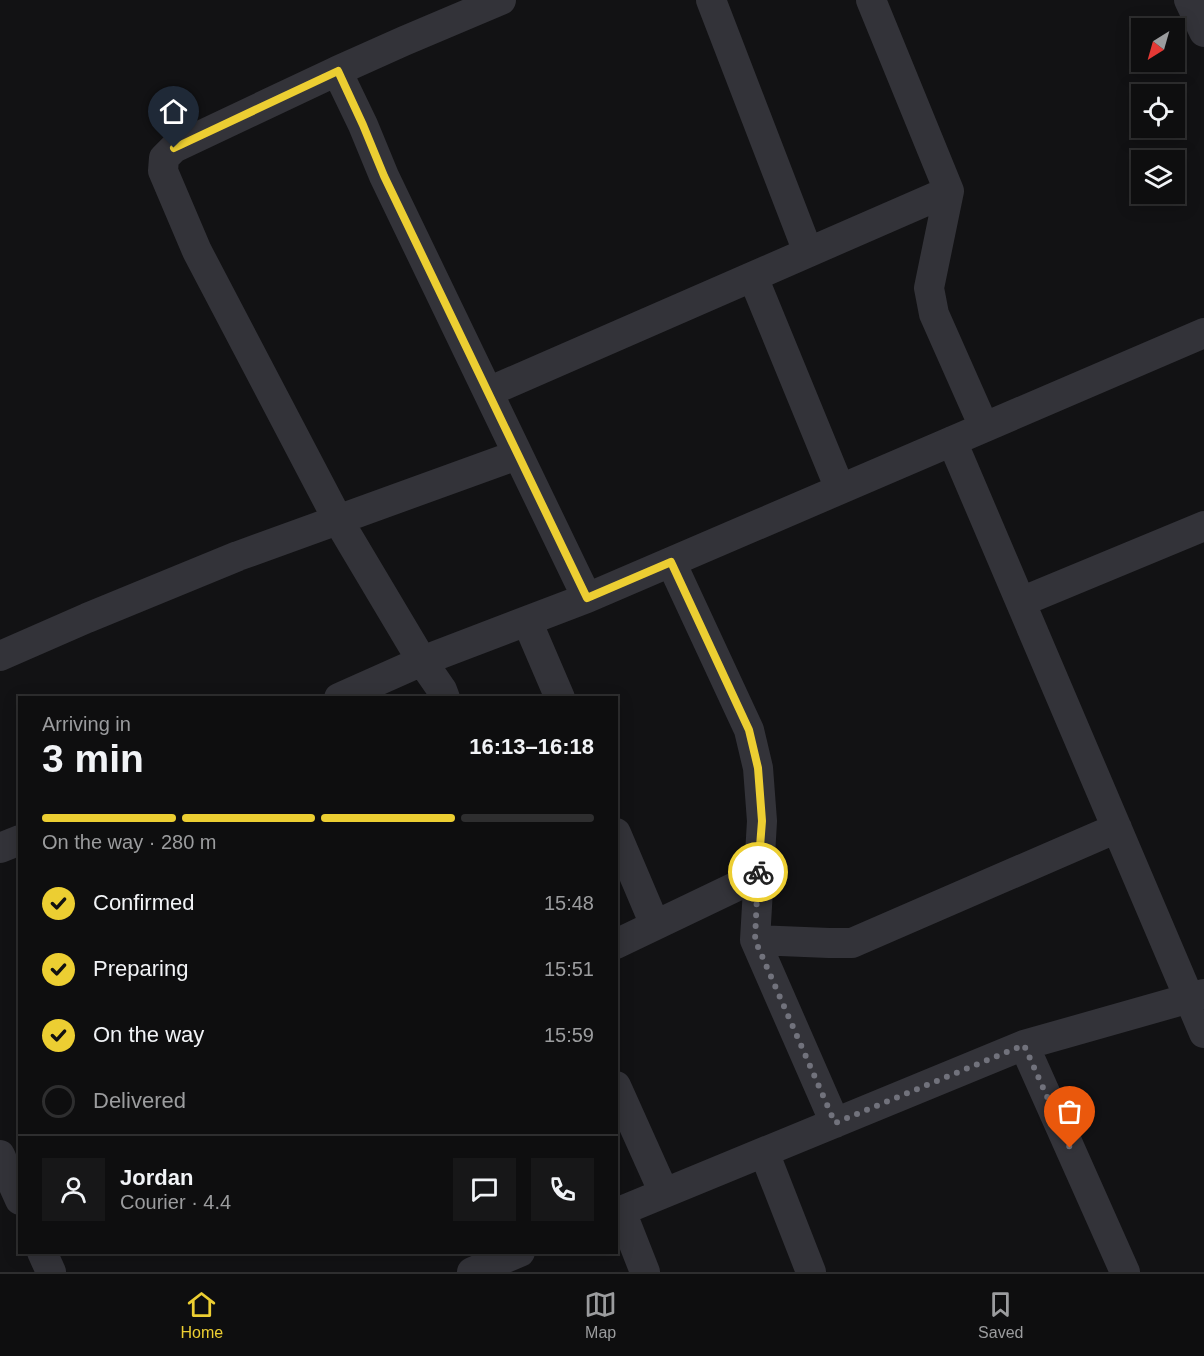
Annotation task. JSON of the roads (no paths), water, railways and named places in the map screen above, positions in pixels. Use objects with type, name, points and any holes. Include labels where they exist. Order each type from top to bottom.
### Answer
[{"type":"street","points":[[444,696],[338,520],[197,252],[163,171],[164,158],[174,148],[338,71],[501,0]]},
{"type":"street","points":[[711,0],[808,252]]},
{"type":"street","points":[[871,0],[949,191],[929,288],[934,314],[984,428]]},
{"type":"street","points":[[1189,0],[1204,32]]},
{"type":"street","points":[[338,71],[384,176],[587,598]]},
{"type":"street","points":[[488,392],[949,191]]},
{"type":"street","points":[[753,277],[840,489]]},
{"type":"street","points":[[343,696],[422,661],[587,598],[1204,333]]},
{"type":"street","points":[[952,441],[1117,828],[1197,996],[1204,1033]]},
{"type":"street","points":[[0,656],[238,556],[518,454]]},
{"type":"street","points":[[1021,602],[1204,526]]},
{"type":"street","points":[[671,562],[749,730],[758,768],[762,821],[755,940],[835,1123]]},
{"type":"street","points":[[527,621],[559,696]]},
{"type":"street","points":[[755,940],[852,943],[1117,828]]},
{"type":"street","points":[[618,837],[656,925]]},
{"type":"street","points":[[0,848],[18,841]]},
{"type":"street","points":[[618,943],[758,876]]},
{"type":"street","points":[[645,1272],[619,1212],[1024,1045],[1197,996]]},
{"type":"street","points":[[1024,1045],[1125,1272]]},
{"type":"street","points":[[618,1090],[664,1193]]},
{"type":"street","points":[[764,1152],[811,1272]]},
{"type":"street","points":[[0,1155],[18,1196]]},
{"type":"street","points":[[43,1254],[51,1272]]},
{"type":"street","points":[[472,1272],[515,1254]]}]
